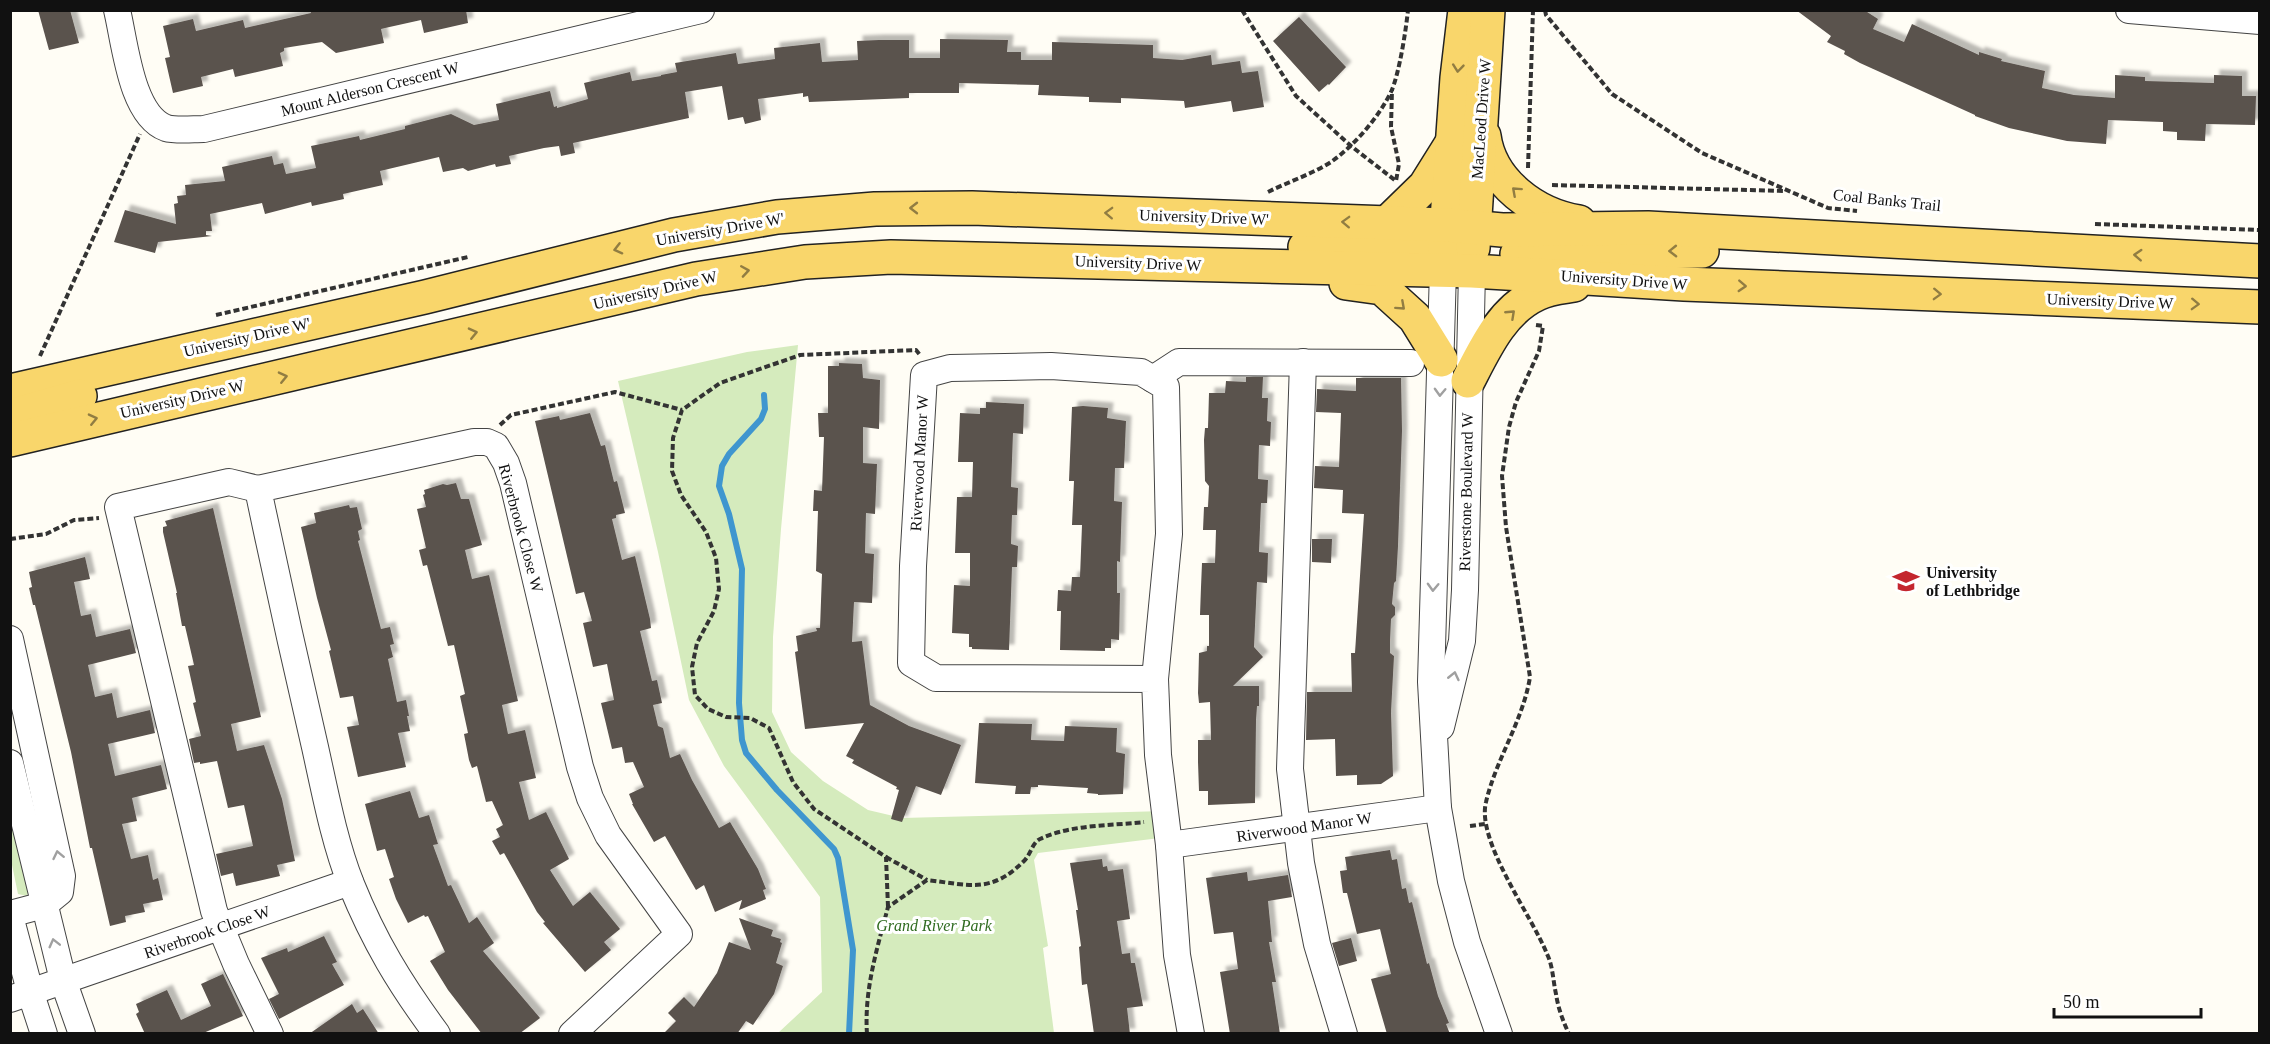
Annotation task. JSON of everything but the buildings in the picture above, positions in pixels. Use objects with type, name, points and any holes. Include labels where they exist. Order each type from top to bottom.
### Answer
[{"type":"main road","name":"MacLeod Drive W","points":[[1459,248],[1452,142],[1465,10]]},
{"type":"main road","name":"MacLeod Drive W","points":[[1459,248],[1481,120],[1488,10]]},
{"type":"main road","points":[[1481,120],[1486,149],[1492,166],[1515,192],[1551,214],[1608,227]]},
{"type":"main road","points":[[1387,223],[1425,186],[1452,142]]},
{"type":"main road","name":"University Drive W'","points":[[10,391],[51,367],[425,297],[674,235],[777,217],[875,208],[972,208],[1387,223],[1459,248]]},
{"type":"main road","name":"University Drive W","points":[[17,435],[388,353],[696,279],[805,262],[891,256],[1385,271],[1459,248],[1502,230],[1608,227],[2259,261]]},
{"type":"main road","points":[[1027,260],[1112,249],[1236,249],[1406,244],[1565,253],[1854,250],[1941,244]]},
{"type":"main road","name":"University Drive W","points":[[1459,248],[1605,278],[1797,289],[2259,307]]},
{"type":"main road","points":[[1183,264],[1382,288],[1415,318],[1426,362]]},
{"type":"main road","points":[[1468,381],[1490,338],[1509,314],[1527,300],[1549,290],[1605,278]]},
{"type":"main road","points":[[17,435],[425,297]]},
{"type":"main road","points":[[10,381],[51,367]]},
{"type":"street","points":[[117,10],[138,99],[149,117]]},
{"type":"street","name":"Mount Alderson Crescent W","points":[[149,117],[167,128],[204,129],[701,10]]},
{"type":"street","points":[[2129,10],[2259,21]]},
{"type":"street","name":"Riverstone Boulevard W","points":[[1459,248],[1426,362],[1434,753],[1438,808],[1451,881],[1467,942],[1499,1034]]},
{"type":"street","name":"Riverstone Boulevard W","points":[[1434,753],[1462,641],[1465,590],[1468,381],[1459,248]]},
{"type":"street","points":[[1191,1034],[1177,955],[1169,845],[1158,755],[1155,680],[1169,534],[1166,387],[1153,379],[1179,362],[1426,362]]},
{"type":"street","points":[[1303,362],[1290,769],[1301,862],[1317,944],[1344,1034]]},
{"type":"street","name":"Riverwood Manor W","points":[[1153,379],[1141,372],[1051,366],[950,368],[924,375],[913,566],[911,663],[936,678],[1155,680]]},
{"type":"street","points":[[270,1034],[220,928],[200,859],[118,507],[229,482],[258,489],[438,449],[474,442],[487,442]]},
{"type":"street","name":"Riverbrook Close W","points":[[487,442],[496,446],[502,454],[513,483],[580,767],[590,798],[608,835],[679,934],[572,1034]]},
{"type":"street","points":[[258,489],[296,670],[330,814],[350,882],[393,972],[436,1034]]},
{"type":"street","points":[[10,639],[62,876],[60,892],[44,905],[10,915],[20,995],[44,1034]]},
{"type":"street","points":[[10,763],[63,980],[82,1034]]},
{"type":"street","name":"Riverwood Manor W","points":[[1169,845],[1438,808]]},
{"type":"street","name":"Riverbrook Close W","points":[[20,995],[350,882]]},
{"type":"path","points":[[1242,10],[1296,96],[1351,146],[1396,181],[1399,164],[1391,127],[1392,90],[1408,10]]},
{"type":"path","points":[[1528,173],[1533,10]]},
{"type":"path","name":"Coal Banks Trail","points":[[1545,10],[1546,15],[1612,94],[1702,153],[1828,208],[1860,212]]},
{"type":"path","points":[[1264,194],[1329,163],[1351,146],[1380,111],[1392,90]]},
{"type":"path","points":[[51,367],[72,289],[129,157],[149,117]]},
{"type":"path","points":[[1540,185],[1788,191]]},
{"type":"path","points":[[2093,224],[2259,230]]},
{"type":"path","points":[[1534,324],[1543,326],[1543,336],[1539,351],[1516,402],[1509,427],[1502,476],[1506,527],[1530,677],[1525,701],[1508,739],[1485,804],[1485,824],[1496,856],[1548,956],[1561,1015],[1569,1034]]},
{"type":"path","points":[[934,372],[916,350],[800,355],[720,383],[682,410],[673,438],[672,471],[681,495],[706,532],[716,558],[719,589],[714,611],[697,643],[692,667],[695,695],[708,709],[726,717],[750,718],[769,729],[794,782],[814,809],[886,857],[927,880],[983,886],[1006,878],[1027,858],[1037,841],[1064,830],[1166,820]]},
{"type":"path","points":[[487,442],[511,415],[615,392],[682,410]]},
{"type":"path","points":[[10,539],[46,534],[82,518],[120,516]]},
{"type":"path","points":[[1470,826],[1485,824]]},
{"type":"path","points":[[867,1034],[866,1013],[872,968],[888,907],[886,857]]},
{"type":"path","points":[[888,907],[927,880]]},
{"type":"green space","name":"Grand River Park","points":[[798,345],[773,637],[772,712],[791,752],[823,781],[868,810],[902,818],[1165,811],[1168,837],[1038,853],[1034,860],[1048,946],[1043,948],[1054,1033],[778,1033],[822,992],[820,897],[724,766],[689,700],[658,552],[618,381],[747,352]]},
{"type":"green space","points":[[10,782],[30,882],[27,896],[18,894],[11,860]]},
{"type":"waterway","points":[[764,395],[765,409],[761,419],[729,454],[722,466],[719,486],[729,514],[742,569],[739,703],[742,740],[746,753],[777,790],[834,849],[838,858],[853,950],[849,1034]]},
{"type":"place","name":"University of Lethbridge","points":[[1906,581]]}]
